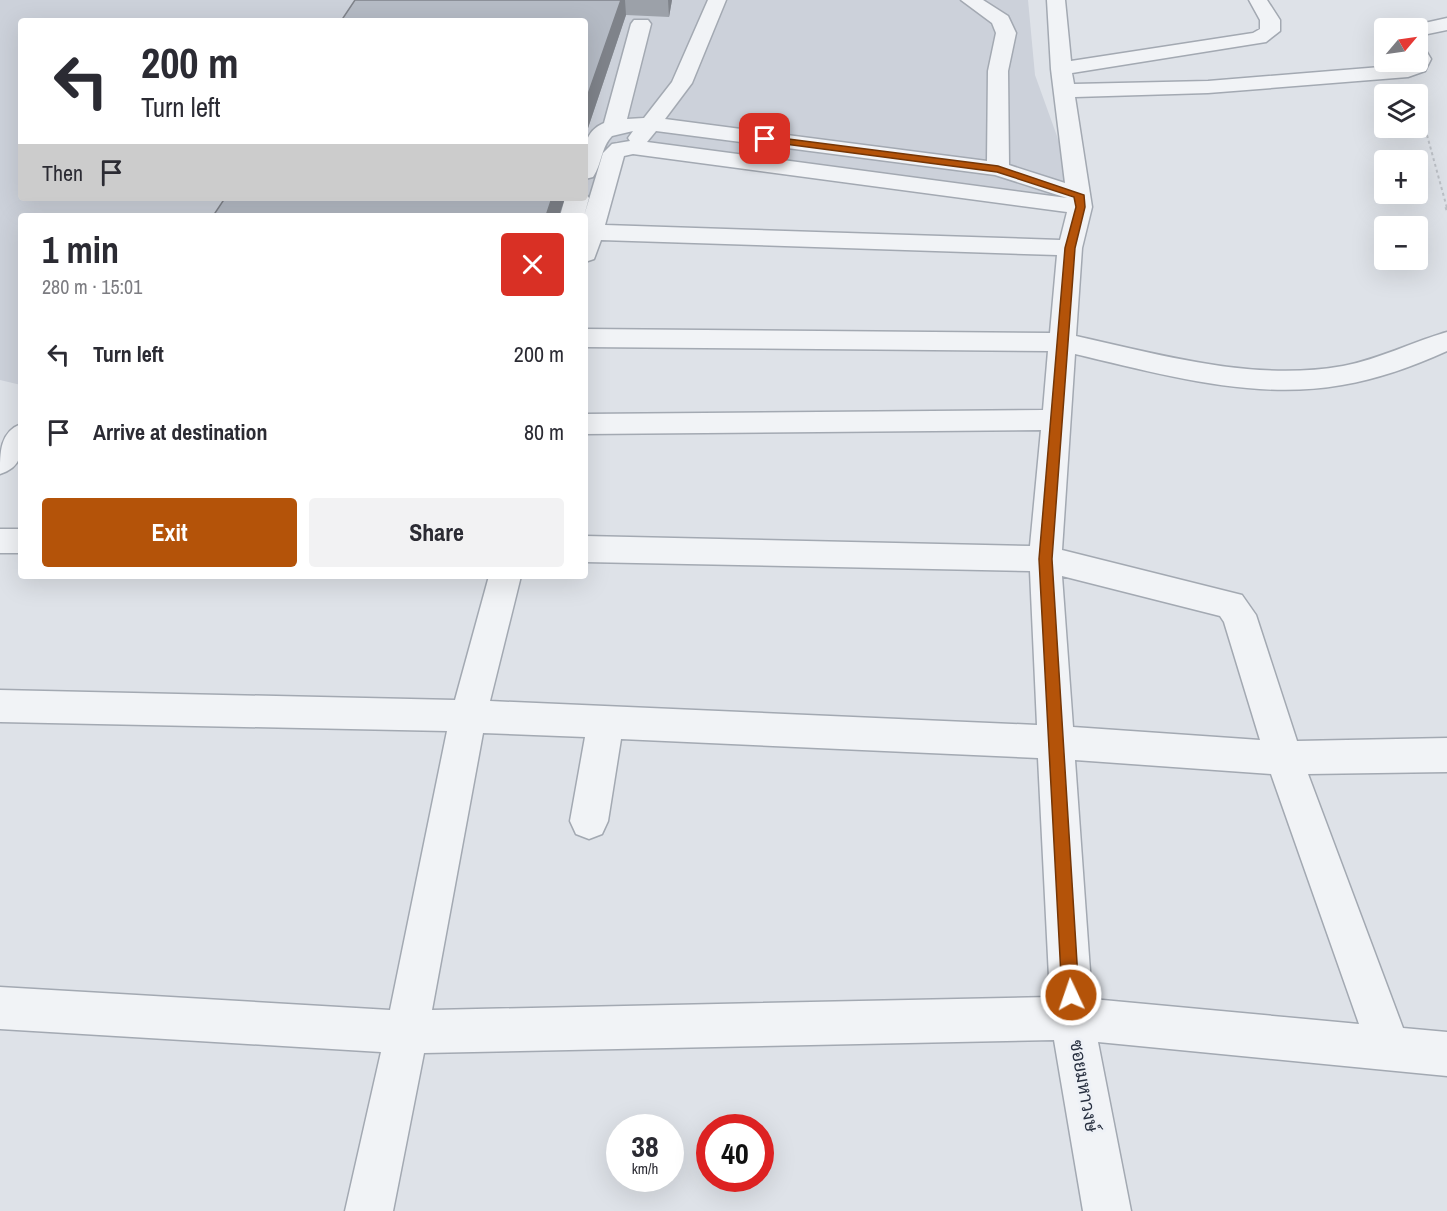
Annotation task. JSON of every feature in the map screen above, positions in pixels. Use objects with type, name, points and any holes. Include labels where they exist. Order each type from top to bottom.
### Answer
[{"type":"street","points":[[633,147],[681,83],[717,0]]},
{"type":"street","points":[[970,0],[1001,20],[1006,33],[998,71],[998,169]]},
{"type":"street","points":[[1056,0],[1061,69],[1080,201]]},
{"type":"street","points":[[1061,69],[1259,38],[1270,32],[1270,20],[1258,0]]},
{"type":"street","points":[[614,126],[641,24]]},
{"type":"street","points":[[1428,28],[1447,24]]},
{"type":"street","points":[[1065,91],[1208,87],[1396,72]]},
{"type":"street","points":[[588,162],[596,136],[603,129],[649,124],[998,169],[1080,201]]},
{"type":"street","points":[[1070,248],[589,243],[614,153],[620,149],[633,147],[1080,201]]},
{"type":"street","name":"ซอยมหาวงษ์","points":[[1080,201],[1070,248],[1045,559],[1072,1018],[1107,1211]]},
{"type":"street","points":[[588,338],[1062,342],[1227,377],[1286,380],[1342,376],[1402,360],[1447,341]]},
{"type":"street","points":[[588,424],[1056,420]]},
{"type":"street","points":[[0,463],[18,439]]},
{"type":"street","points":[[588,549],[1045,559],[1230,605],[1239,615],[1284,758],[1389,1048]]},
{"type":"street","points":[[369,1211],[407,1032],[468,716],[504,579]]},
{"type":"street","points":[[0,706],[468,716],[1057,742],[1284,758],[1447,755]]},
{"type":"street","points":[[590,821],[606,722]]},
{"type":"street","points":[[0,1008],[407,1032],[1072,1018],[1447,1054]]},
{"type":"path","points":[[1428,138],[1447,210]]},
{"type":"shaded area","points":[[0,0],[1028,0],[1035,75],[1081,203],[616,141],[588,223],[588,213],[18,213],[18,384],[0,380]]},
{"type":"building","points":[[355,0],[621,0],[588,94],[588,18],[343,18]]},
{"type":"building","points":[[223,201],[551,201],[547,213],[215,213]]},
{"type":"route","points":[[765,139],[998,169],[1079,195],[1080,207],[1070,248],[1045,559],[1071,995]]}]
